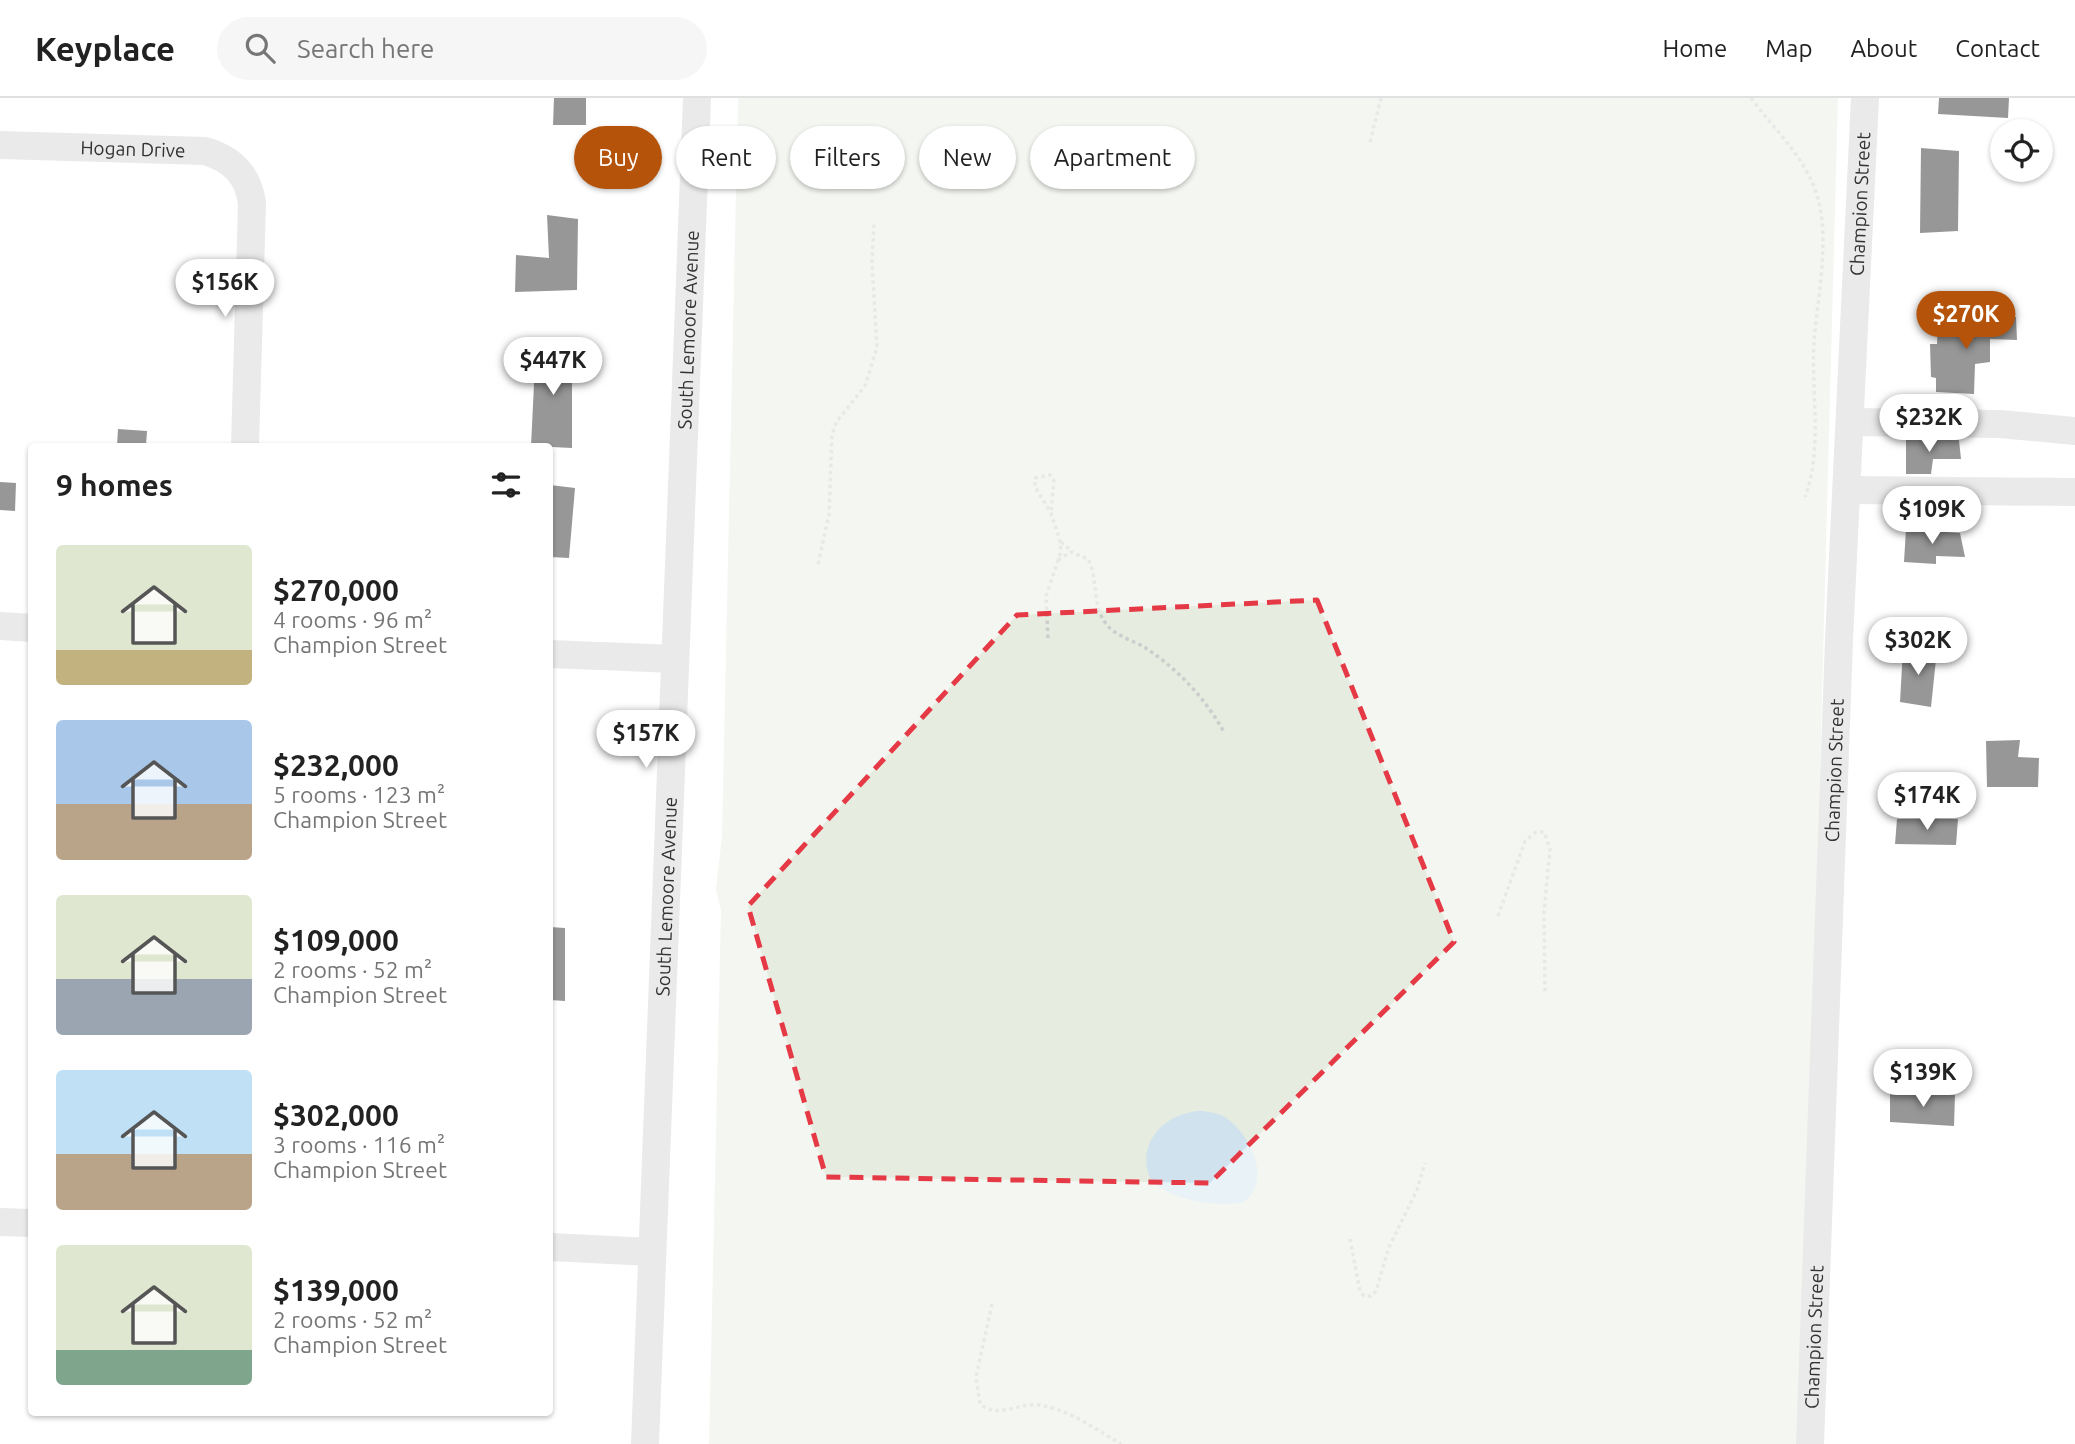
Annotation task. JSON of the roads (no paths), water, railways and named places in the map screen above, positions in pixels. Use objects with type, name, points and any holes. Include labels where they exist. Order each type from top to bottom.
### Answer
[{"type":"street","name":"South Lemoore Avenue","points":[[645,1444],[696,98]]},
{"type":"street","name":"Champion Street","points":[[1810,1444],[1839,640],[1852,422],[1865,98]]},
{"type":"street","name":"Hogan Drive","points":[[0,145],[205,151],[231,162],[246,179],[250,189],[245,443]]},
{"type":"street","points":[[1852,422],[2000,424],[2075,431]]},
{"type":"street","points":[[1848,490],[2075,492]]},
{"type":"street","points":[[0,626],[28,628]]},
{"type":"street","points":[[553,654],[675,659]]},
{"type":"street","points":[[0,1222],[28,1223]]},
{"type":"street","points":[[553,1247],[651,1252]]},
{"type":"water","points":[[1203,1111],[1229,1120],[1251,1148],[1257,1183],[1244,1202],[1221,1204],[1195,1201],[1170,1193],[1151,1180],[1147,1153],[1150,1141],[1157,1131],[1177,1116]]}]
